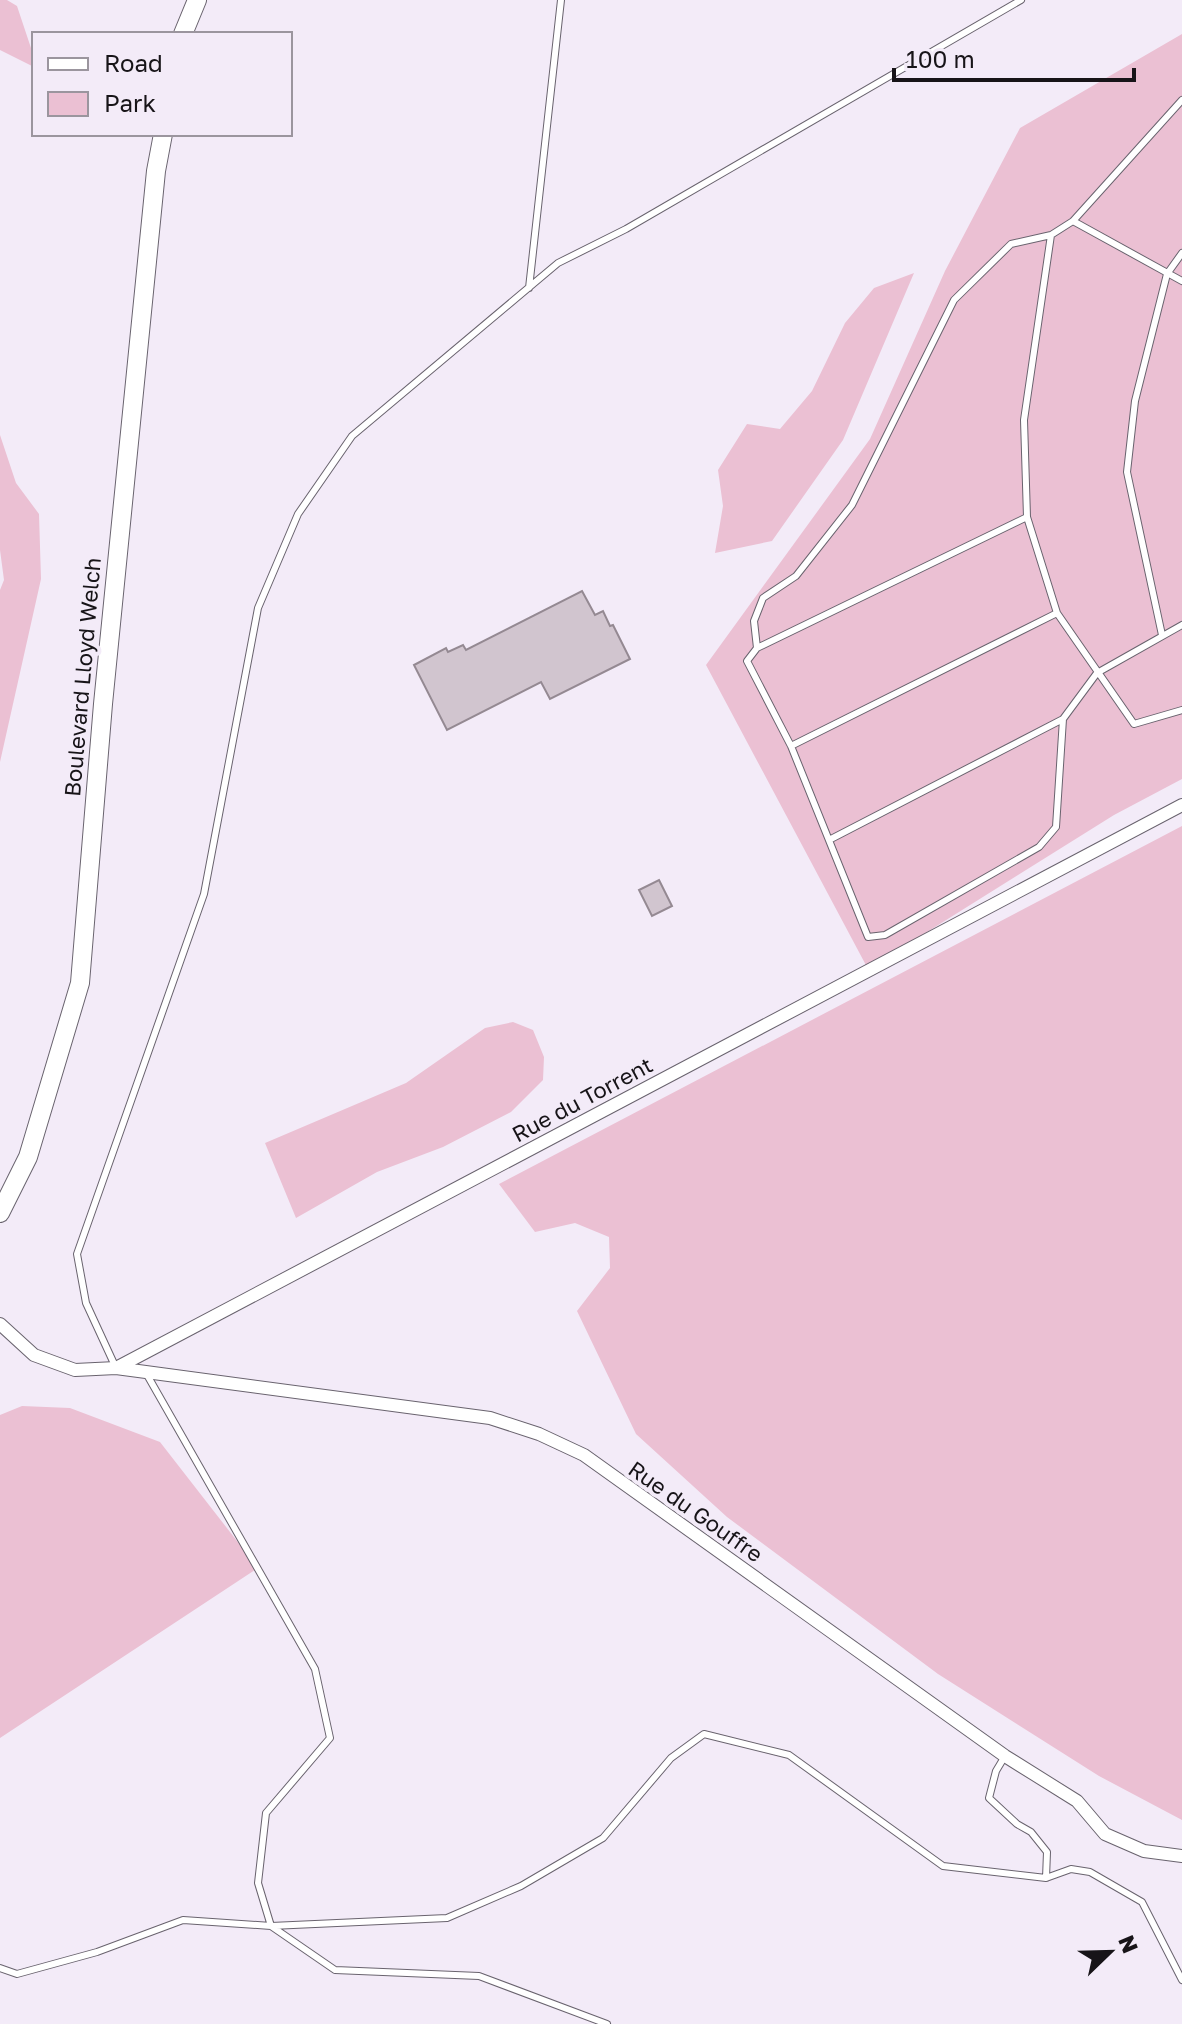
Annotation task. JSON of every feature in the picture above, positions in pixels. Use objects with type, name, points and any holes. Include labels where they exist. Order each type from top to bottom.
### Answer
[{"type":"main road","points":[[184,32],[197,0]]},
{"type":"main road","name":"Boulevard Lloyd Welch","points":[[0,1213],[28,1157],[80,983],[103,704],[156,171],[163,136]]},
{"type":"street","name":"Rue du Torrent","points":[[0,1324],[34,1355],[75,1370],[116,1368],[1182,805]]},
{"type":"street","name":"Rue du Gouffre","points":[[116,1368],[490,1418],[539,1434],[584,1455],[1005,1756],[1077,1801],[1105,1834],[1144,1851],[1182,1856]]},
{"type":"lane","points":[[529,288],[561,0]]},
{"type":"lane","points":[[116,1368],[86,1303],[77,1254],[204,894],[258,608],[298,514],[352,436],[558,263],[626,229],[1021,0]]},
{"type":"lane","points":[[757,648],[754,621],[763,598],[796,576],[823,546],[852,505],[954,300],[1011,244],[1051,235],[1073,221],[1182,100]]},
{"type":"lane","points":[[1073,221],[1182,281]]},
{"type":"lane","points":[[1051,235],[1024,420],[1027,517],[1057,613],[1134,724],[1182,710]]},
{"type":"lane","points":[[1162,635],[1127,472],[1135,401],[1167,274],[1182,253]]},
{"type":"lane","points":[[1027,517],[757,648],[747,661],[791,746],[868,937],[885,935],[1039,847],[1056,827],[1063,719]]},
{"type":"lane","points":[[791,746],[1057,613]]},
{"type":"lane","points":[[829,840],[1063,719],[1097,673],[1182,625]]},
{"type":"lane","points":[[145,1372],[315,1669],[330,1738],[266,1813],[258,1883],[271,1926],[335,1970],[479,1976],[607,2024]]},
{"type":"lane","points":[[0,1968],[17,1974],[97,1952],[183,1920],[271,1926],[447,1918],[521,1886],[603,1838],[671,1758],[704,1734],[789,1755],[943,1866],[1046,1878],[1071,1869],[1090,1872],[1142,1902],[1182,1980]]},
{"type":"lane","points":[[1005,1756],[996,1771],[989,1798],[1017,1824],[1031,1832],[1047,1852],[1046,1878]]},
{"type":"green space","points":[[0,0],[7,0],[17,6],[32,51],[32,66],[0,50]]},
{"type":"green space","points":[[1182,34],[1182,779],[1114,815],[868,969],[706,665],[870,439],[945,271],[1020,128]]},
{"type":"green space","points":[[914,273],[843,440],[772,541],[715,553],[723,506],[718,470],[747,424],[780,429],[812,391],[845,323],[874,288]]},
{"type":"green space","points":[[0,435],[16,483],[39,514],[41,579],[0,762],[0,590],[4,580],[0,550]]},
{"type":"green space","points":[[1182,826],[1182,1820],[1099,1776],[938,1674],[727,1517],[636,1434],[577,1311],[610,1268],[609,1237],[575,1223],[535,1232],[499,1184]]},
{"type":"green space","points":[[513,1022],[533,1030],[544,1057],[543,1080],[511,1112],[443,1147],[377,1172],[296,1218],[265,1143],[406,1083],[485,1028]]},
{"type":"green space","points":[[22,1406],[70,1408],[160,1442],[258,1568],[0,1738],[0,1415]]},
{"type":"building","points":[[582,591],[595,615],[603,611],[610,626],[613,625],[630,659],[550,699],[541,682],[447,730],[414,665],[446,648],[448,652],[463,645],[466,650]]},
{"type":"building","points":[[659,880],[672,906],[652,916],[639,890]]}]
